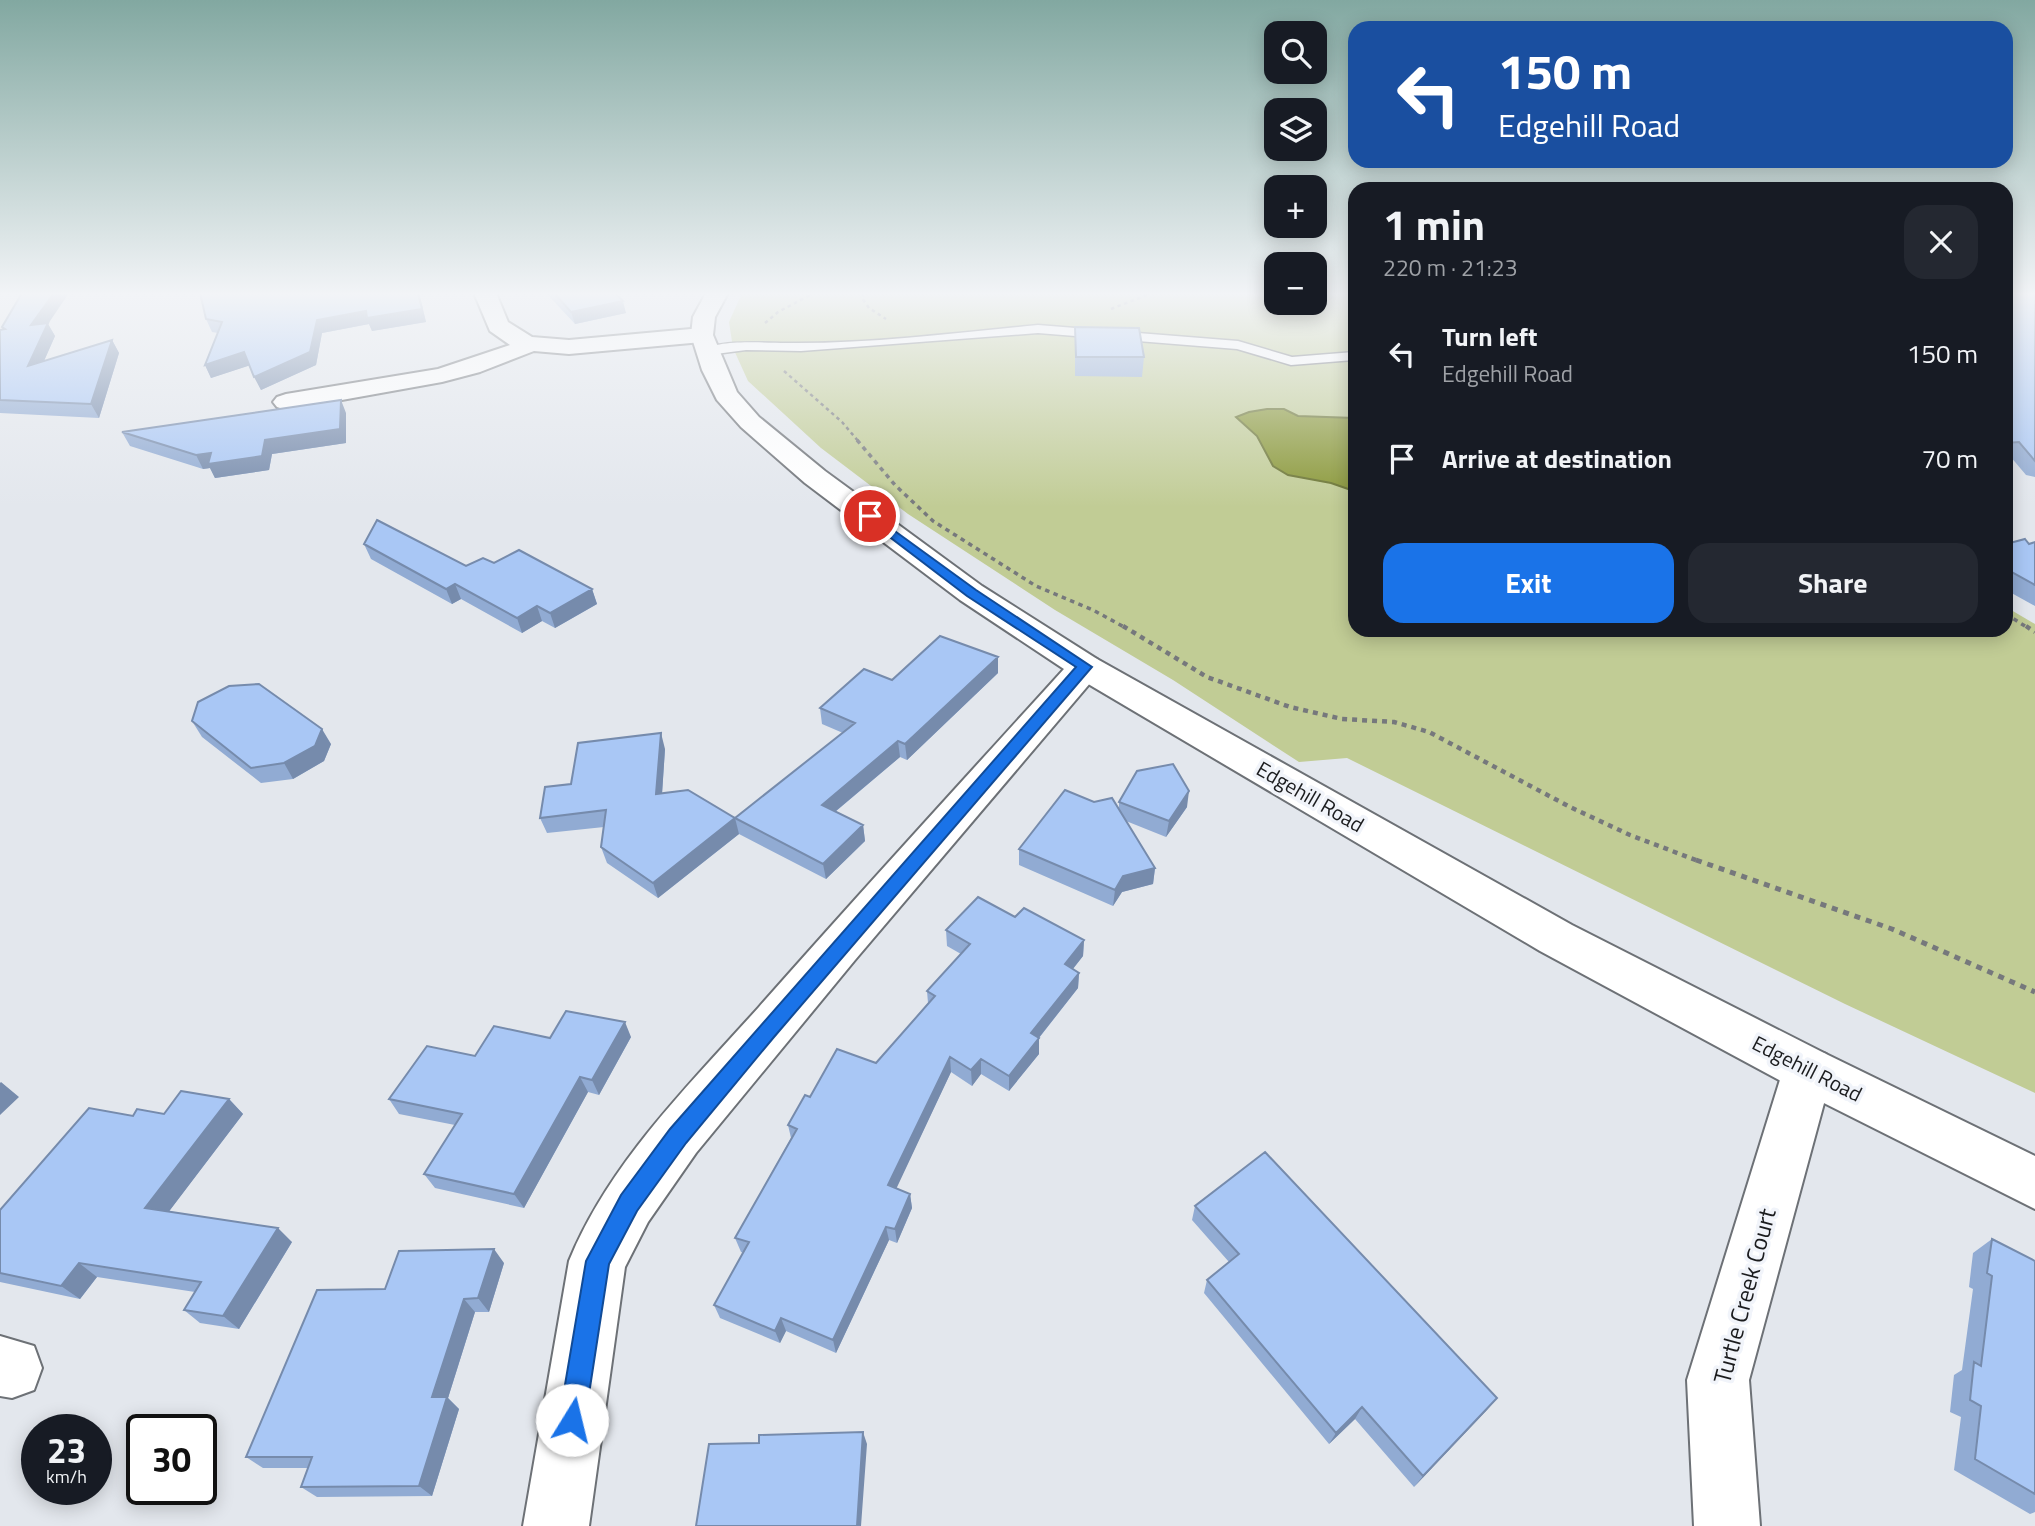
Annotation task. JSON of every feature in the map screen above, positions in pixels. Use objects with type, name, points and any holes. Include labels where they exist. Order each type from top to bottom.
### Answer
[{"type":"street","points":[[286,402],[457,373],[485,364]]},
{"type":"street","name":"Edgehill Road","points":[[714,364],[726,395],[750,422],[815,477],[971,593],[1085,667],[1556,939],[1808,1070],[2035,1183]]},
{"type":"street","points":[[556,1526],[597,1261],[629,1203],[678,1136],[1085,667]]},
{"type":"street","name":"Turtle Creek Court","points":[[1727,1526],[1718,1380],[1808,1070]]},
{"type":"path","points":[[777,364],[842,422],[895,485],[933,521],[1035,586],[1093,610],[1149,640],[1207,677],[1290,707],[1342,719],[1394,722],[1429,732],[1570,807],[1630,835],[1892,929],[2035,992]]},
{"type":"path","points":[[2013,618],[2035,632]]},
{"type":"shaded area","points":[[740,364],[1348,364],[1348,637],[2013,637],[2013,611],[2035,624],[2035,1093],[1845,1004],[1347,758],[1299,762],[1173,680],[1055,610],[908,514],[821,448],[748,381]]},
{"type":"shaded area","points":[[1284,409],[1298,416],[1348,418],[1348,489],[1288,475],[1273,466],[1257,436],[1236,417],[1249,412]]},
{"type":"building","points":[[0,364],[104,364],[91,404],[0,400]]},
{"type":"building","points":[[249,364],[283,364],[254,377]]},
{"type":"building","points":[[2013,364],[2035,364],[2035,461],[2019,442],[2013,442]]},
{"type":"building","points":[[341,400],[340,429],[265,440],[262,456],[208,464],[211,453],[196,455],[122,432]]},
{"type":"building","points":[[377,520],[466,566],[483,558],[494,563],[519,550],[592,589],[550,613],[537,606],[517,618],[455,584],[446,589],[364,544]]},
{"type":"building","points":[[2025,539],[2029,544],[2035,542],[2035,585],[2013,573],[2013,542]]},
{"type":"building","points":[[940,636],[998,657],[905,744],[898,741],[822,805],[863,825],[823,864],[735,818],[855,723],[820,708],[864,669],[892,680]]},
{"type":"building","points":[[259,684],[322,729],[315,746],[284,763],[251,768],[192,721],[198,702],[229,686]]},
{"type":"building","points":[[661,733],[656,794],[688,790],[735,818],[653,883],[601,847],[606,810],[540,818],[545,787],[571,784],[578,743]]},
{"type":"building","points":[[1173,764],[1189,791],[1169,821],[1119,802],[1137,771]]},
{"type":"building","points":[[1065,790],[1094,802],[1112,798],[1155,868],[1123,876],[1115,890],[1019,849]]},
{"type":"building","points":[[978,897],[1015,917],[1024,908],[1084,940],[1065,964],[1079,973],[1031,1033],[1039,1038],[1009,1076],[981,1059],[971,1070],[950,1057],[888,1185],[910,1194],[895,1229],[886,1227],[833,1340],[781,1318],[775,1331],[714,1305],[749,1242],[735,1238],[797,1129],[788,1125],[805,1095],[810,1097],[837,1049],[876,1063],[935,996],[927,991],[970,944],[946,930]]},
{"type":"building","points":[[566,1011],[625,1022],[592,1080],[580,1077],[514,1194],[424,1174],[462,1114],[389,1099],[427,1046],[475,1056],[494,1026],[550,1038]]},
{"type":"building","points":[[181,1091],[229,1099],[145,1208],[278,1228],[223,1316],[184,1310],[201,1282],[79,1263],[61,1286],[0,1273],[0,1210],[89,1108],[133,1116],[137,1109],[164,1114]]},
{"type":"building","points":[[1265,1152],[1497,1398],[1423,1476],[1362,1407],[1336,1433],[1207,1280],[1239,1254],[1195,1206]]},
{"type":"building","points":[[1992,1239],[2035,1261],[2035,1494],[1975,1459],[1981,1406],[1970,1400],[1974,1362],[1981,1366],[1992,1276],[1987,1273]]},
{"type":"building","points":[[494,1249],[478,1298],[464,1299],[432,1397],[447,1397],[419,1486],[301,1487],[312,1457],[246,1457],[317,1290],[385,1289],[399,1251]]},
{"type":"building","points":[[863,1432],[857,1526],[696,1526],[709,1444],[759,1443],[759,1435]]},
{"type":"route","points":[[572,1420],[597,1261],[629,1203],[678,1136],[767,1031],[1085,667],[971,593],[870,516]]}]
